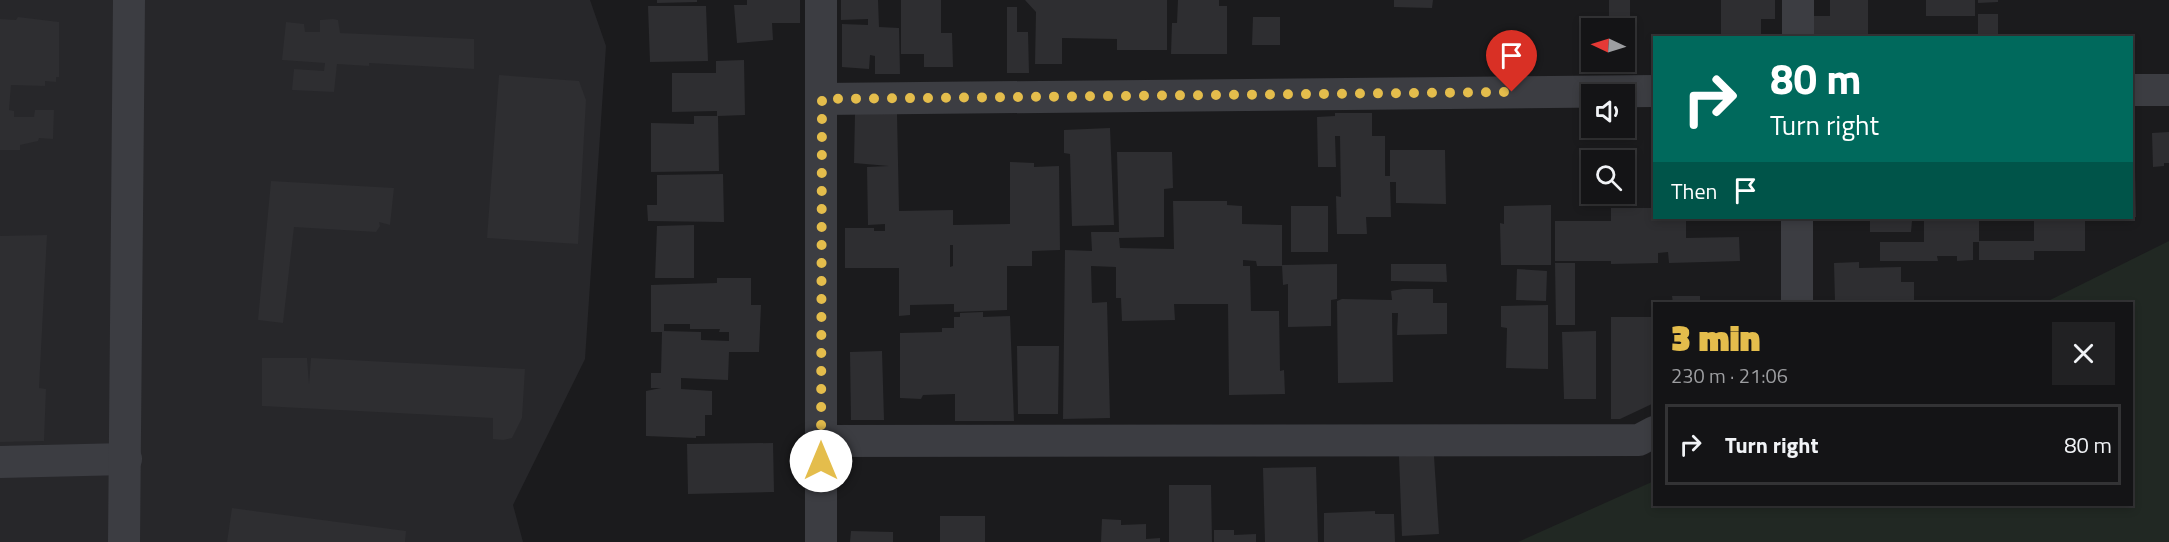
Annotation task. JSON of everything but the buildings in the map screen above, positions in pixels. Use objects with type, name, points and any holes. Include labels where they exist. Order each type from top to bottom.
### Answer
[{"type":"street","points":[[124,542],[129,0]]},
{"type":"street","points":[[821,0],[821,542]]},
{"type":"street","points":[[1798,0],[1798,36]]},
{"type":"street","points":[[2133,90],[2169,90]]},
{"type":"street","points":[[822,99],[1653,91]]},
{"type":"street","points":[[1797,219],[1797,302]]},
{"type":"street","points":[[821,441],[1639,440],[1653,433]]},
{"type":"street","points":[[0,462],[126,459]]},
{"type":"shaded area","points":[[0,0],[590,0],[606,46],[585,359],[513,505],[523,542],[0,542]]},
{"type":"shaded area","points":[[2169,241],[2169,542],[1518,542],[1653,481],[1653,506],[2133,506],[2133,302],[2046,302]]},
{"type":"route","points":[[821,461],[822,99],[1512,92]]}]
